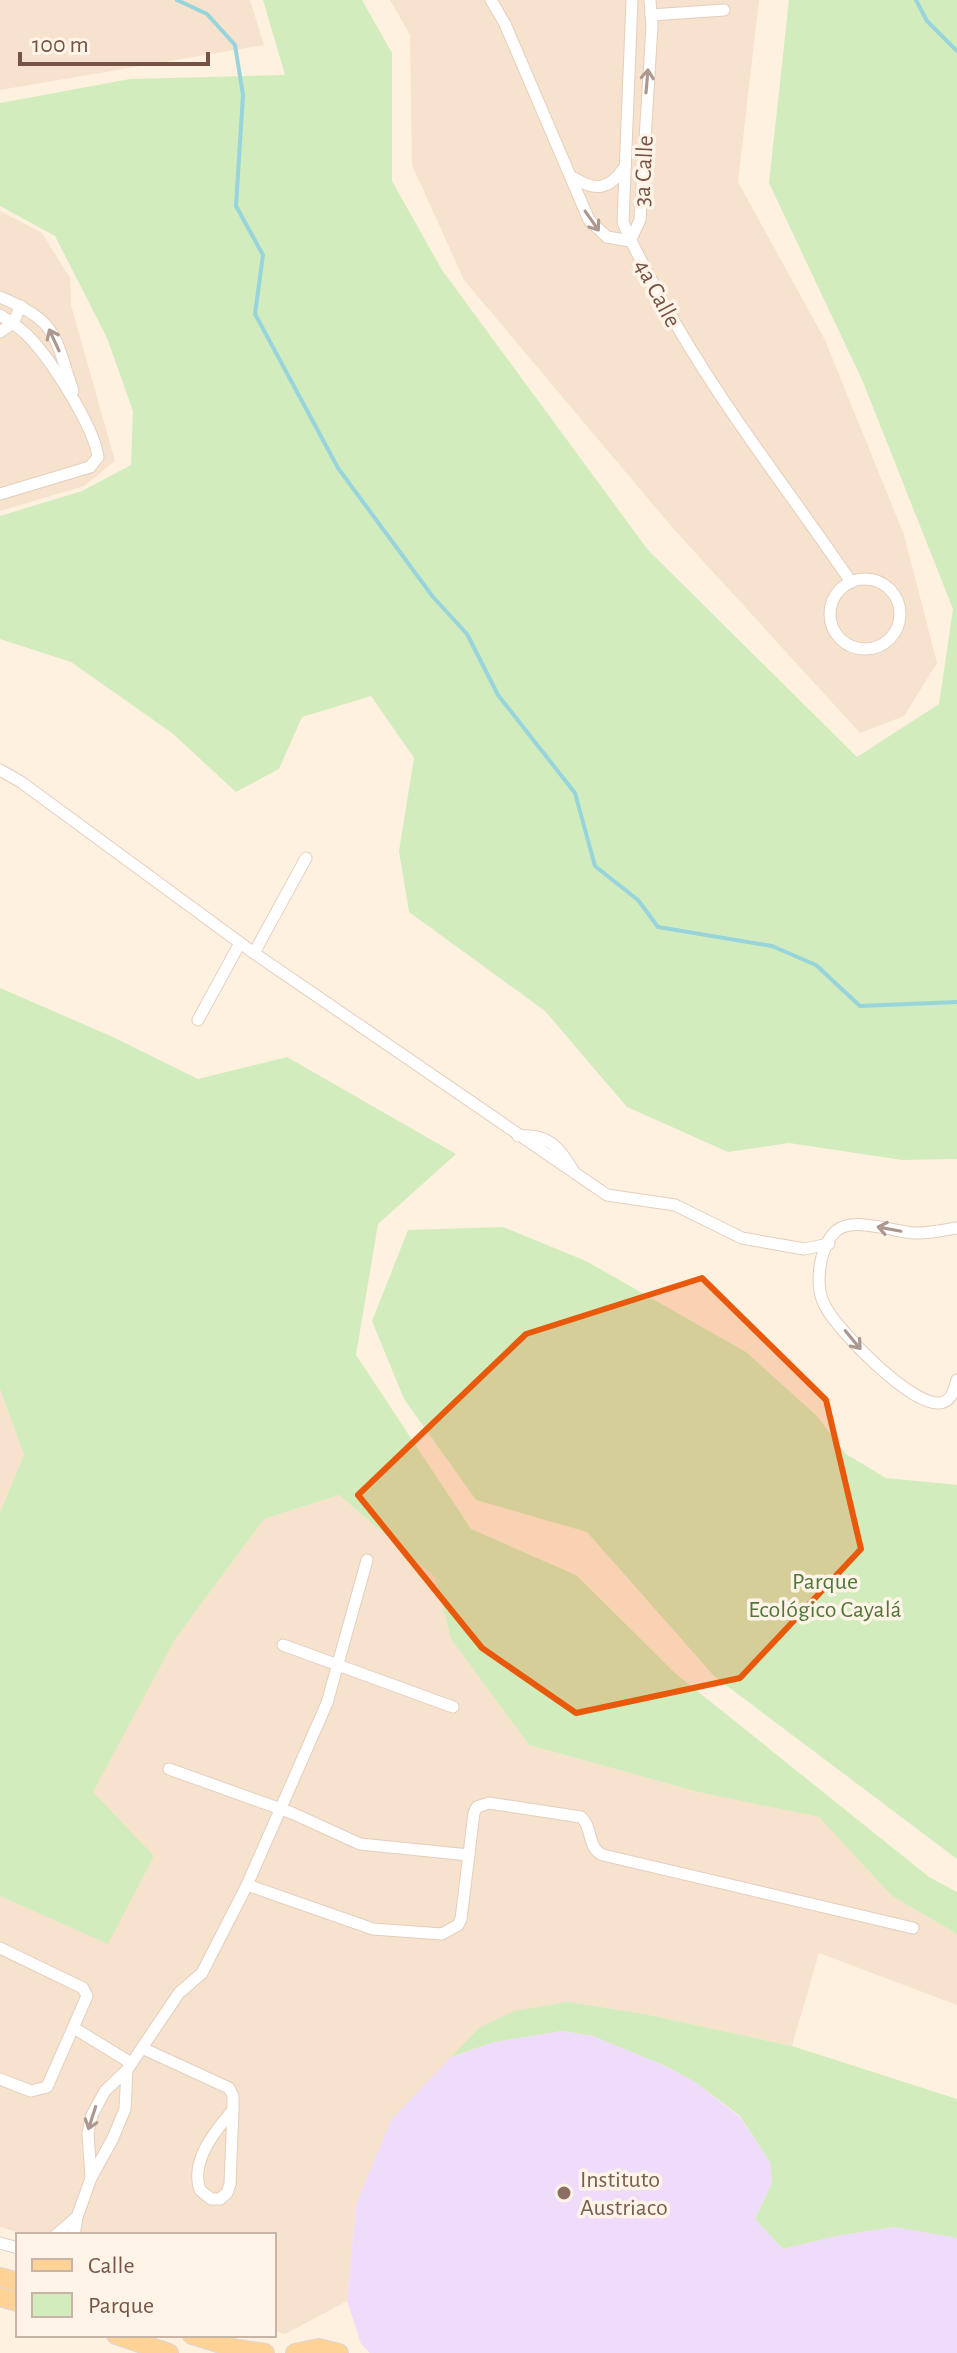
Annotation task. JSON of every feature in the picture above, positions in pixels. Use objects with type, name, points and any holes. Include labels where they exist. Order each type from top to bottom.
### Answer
[{"type":"main road","points":[[122,2337],[169,2353]]},
{"type":"main road","points":[[198,2337],[237,2349],[265,2353]]},
{"type":"main road","points":[[295,2353],[319,2348],[339,2353]]},
{"type":"street","name":"4a Calle","points":[[491,0],[505,24],[574,178],[582,206],[597,230],[607,237],[630,241],[685,343],[851,582]]},
{"type":"street","name":"3a Calle","points":[[630,241],[623,222],[632,0]]},
{"type":"street","name":"3a Calle","points":[[630,241],[640,220],[650,0]]},
{"type":"street","points":[[651,15],[724,10]]},
{"type":"street","points":[[574,178],[591,187],[603,187],[618,177],[624,168]]},
{"type":"street","points":[[0,297],[21,306],[45,323],[55,338],[78,407]]},
{"type":"street","points":[[0,332],[13,323],[21,306]]},
{"type":"street","points":[[0,315],[13,323],[38,348],[78,407],[97,445],[98,457],[90,467],[0,494]]},
{"type":"street","points":[[862,579],[884,585],[898,603],[898,626],[884,643],[874,648],[851,646],[835,631],[831,609],[835,598],[851,582],[862,579]]},
{"type":"street","points":[[0,762],[21,782]]},
{"type":"street","points":[[0,770],[21,782],[254,953],[518,1136],[535,1134],[551,1143],[559,1149],[578,1178],[607,1195],[675,1205],[742,1238],[804,1249],[829,1244]]},
{"type":"street","points":[[254,953],[306,858]]},
{"type":"street","points":[[198,1020],[240,943]]},
{"type":"street","points":[[819,1273],[836,1231],[847,1225],[917,1233],[957,1228]]},
{"type":"street","points":[[804,1249],[819,1273],[825,1306],[873,1364],[927,1401],[943,1403],[957,1380]]},
{"type":"street","points":[[91,2178],[88,2133],[92,2115],[105,2091],[129,2066],[179,1993],[202,1973],[247,1885],[327,1703],[367,1560]]},
{"type":"street","points":[[283,1645],[453,1707]]},
{"type":"street","points":[[169,1769],[281,1810],[360,1844],[469,1855]]},
{"type":"street","points":[[247,1885],[373,1929],[442,1934],[458,1925],[461,1919],[474,1813],[483,1804],[573,1814],[587,1822],[594,1848],[603,1855],[913,1928]]},
{"type":"street","points":[[0,1948],[83,1988],[86,2001],[47,2087],[31,2091],[0,2079]]},
{"type":"street","points":[[74,2028],[129,2066]]},
{"type":"street","points":[[142,2048],[229,2088],[233,2096],[233,2110],[230,2184],[227,2193],[220,2199],[211,2199],[200,2190],[198,2172],[206,2147],[233,2110]]},
{"type":"street","points":[[74,2233],[91,2178],[125,2109],[129,2066]]},
{"type":"street","points":[[58,2233],[77,2217]]},
{"type":"street","points":[[216,2337],[237,2349]]},
{"type":"highlighted area","points":[[702,1278],[826,1400],[861,1549],[740,1678],[576,1713],[482,1648],[358,1495],[526,1334]]},
{"type":"shaded area","points":[[0,0],[250,0],[264,45],[0,90]]},
{"type":"shaded area","points":[[390,0],[759,0],[738,182],[825,340],[904,535],[937,663],[904,716],[860,733],[671,526],[464,280],[412,165],[410,35]]},
{"type":"shaded area","points":[[0,211],[42,233],[70,278],[71,305],[115,461],[84,486],[0,511]]},
{"type":"shaded area","points":[[0,1389],[24,1455],[0,1512]]},
{"type":"shaded area","points":[[339,1495],[435,1577],[451,1639],[529,1745],[698,1792],[820,1817],[892,1896],[957,1934],[957,2005],[819,1953],[792,2046],[649,2015],[479,2028],[391,2121],[356,2204],[347,2301],[285,2334],[276,2332],[276,2233],[21,2233],[0,2227],[0,1896],[107,1943],[154,1856],[92,1793],[175,1638],[264,1519]]},
{"type":"shaded area","name":"Instituto Austriaco","points":[[562,2031],[593,2036],[668,2067],[698,2084],[740,2117],[770,2162],[772,2183],[755,2219],[783,2249],[836,2236],[895,2227],[957,2238],[957,2353],[370,2353],[361,2344],[347,2301],[356,2204],[391,2120],[451,2057],[494,2042]]},
{"type":"green space","points":[[263,0],[362,0],[392,53],[392,181],[442,270],[648,550],[857,757],[939,704],[953,609],[863,382],[769,183],[789,0],[957,0],[957,1159],[902,1160],[789,1143],[728,1152],[627,1107],[545,1011],[409,912],[399,851],[414,758],[371,696],[302,717],[279,769],[236,792],[172,733],[71,662],[0,639],[0,516],[82,491],[131,465],[133,411],[107,338],[55,236],[0,206],[0,103],[130,79],[285,75]]},
{"type":"green space","points":[[0,988],[113,1037],[198,1079],[287,1057],[456,1154],[378,1224],[356,1355],[471,1529],[576,1575],[676,1674],[929,1877],[957,1892],[957,1934],[892,1896],[819,1817],[698,1792],[529,1745],[451,1639],[435,1577],[339,1495],[264,1519],[175,1639],[93,1792],[154,1856],[108,1944],[0,1896],[0,1512],[24,1455],[0,1389]]},
{"type":"green space","name":"Parque Ecológico Cayalá","points":[[503,1227],[586,1261],[746,1352],[816,1415],[846,1454],[886,1478],[957,1485],[957,1859],[714,1676],[587,1532],[476,1500],[404,1399],[372,1321],[408,1230]]},
{"type":"green space","points":[[568,2002],[649,2015],[792,2046],[957,2099],[957,2238],[895,2227],[836,2236],[783,2249],[755,2219],[772,2183],[770,2162],[740,2116],[698,2084],[668,2067],[593,2036],[562,2031],[494,2042],[451,2057],[479,2028],[514,2011]]},
{"type":"waterway","points":[[177,0],[207,14],[235,45],[243,95],[236,206],[263,255],[255,314],[338,468],[433,597],[467,634],[498,695],[575,793],[595,866],[638,900],[658,927],[772,946],[816,965],[860,1006],[957,1002]]},
{"type":"waterway","points":[[916,0],[927,21],[957,51]]},
{"type":"place","name":"Instituto Austriaco","points":[[564,2193]]}]
